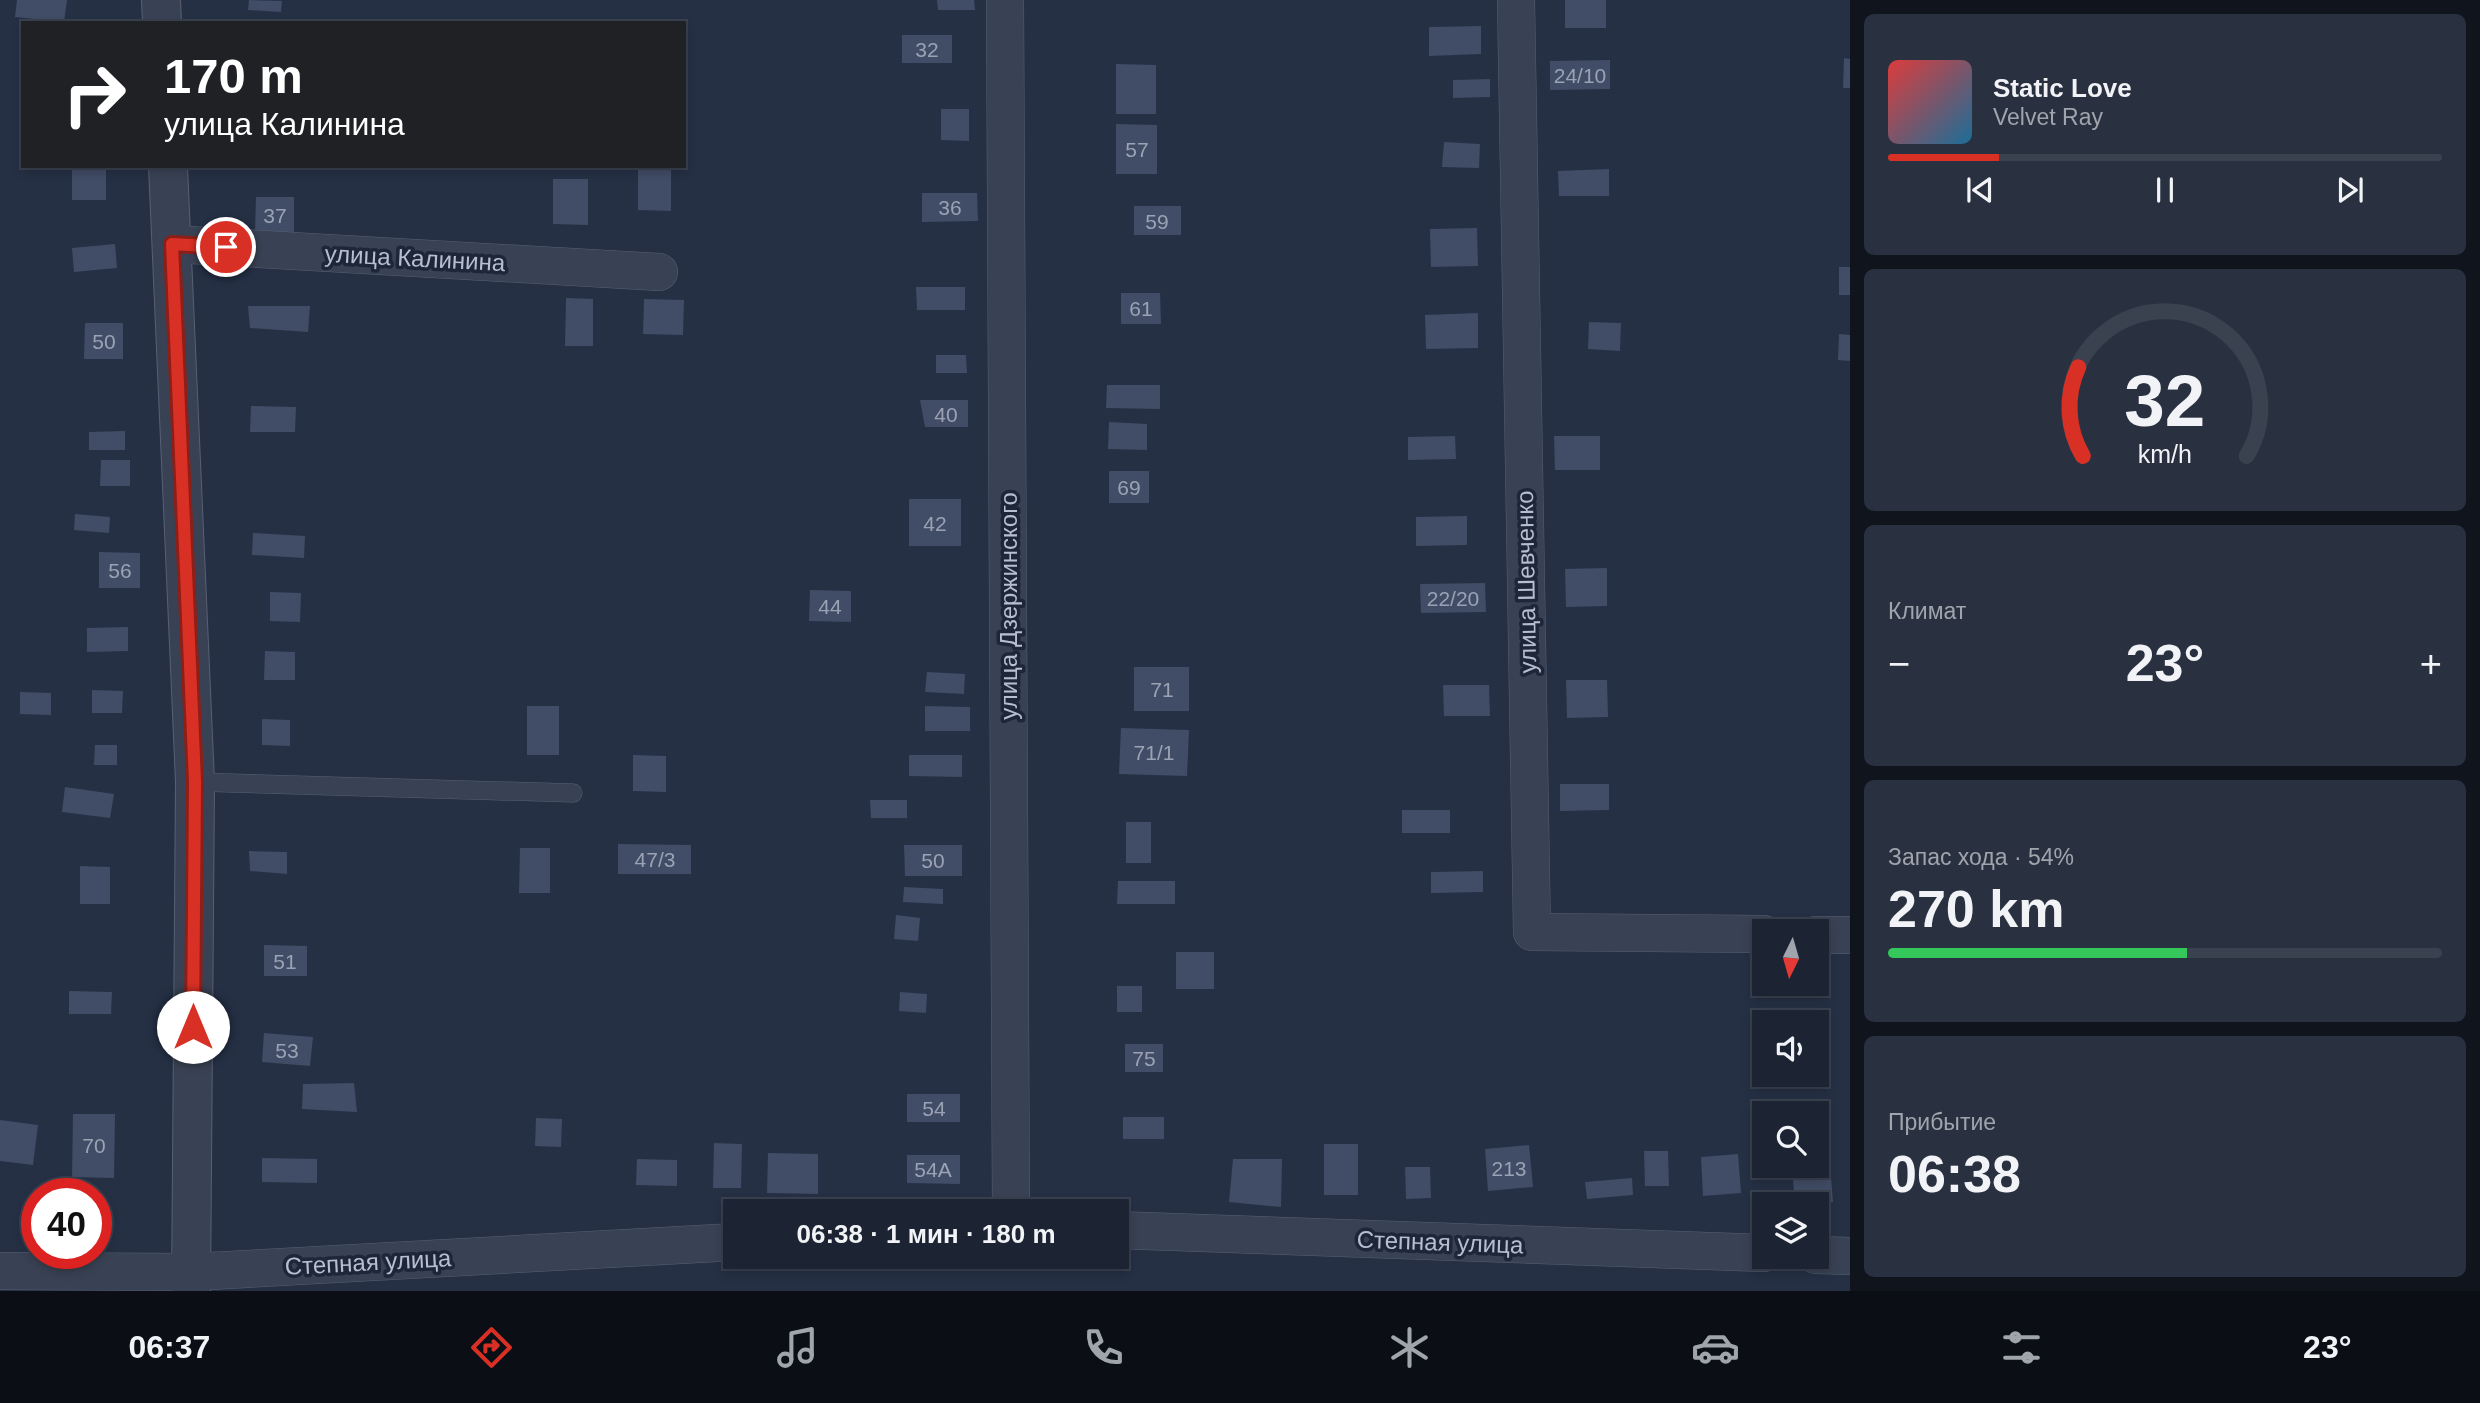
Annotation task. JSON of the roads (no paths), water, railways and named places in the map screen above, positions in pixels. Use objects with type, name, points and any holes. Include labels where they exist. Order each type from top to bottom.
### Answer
[{"type":"street","points":[[161,0],[162,21]]},
{"type":"street","name":"улица Дзержинского","points":[[1005,0],[1012,1199]]},
{"type":"street","name":"улица Шевченко","points":[[1516,0],[1532,932],[1752,934]]},
{"type":"street","points":[[168,168],[195,782],[191,1282]]},
{"type":"street","name":"улица Калинина","points":[[172,244],[659,272]]},
{"type":"street","points":[[1829,935],[1850,935]]},
{"type":"street","name":"Степная улица","points":[[1129,1230],[1752,1253]]},
{"type":"street","name":"Степная улица","points":[[0,1271],[191,1282],[723,1243]]},
{"type":"street","points":[[1829,1255],[1850,1256]]},
{"type":"lane","points":[[195,782],[573,793]]}]
